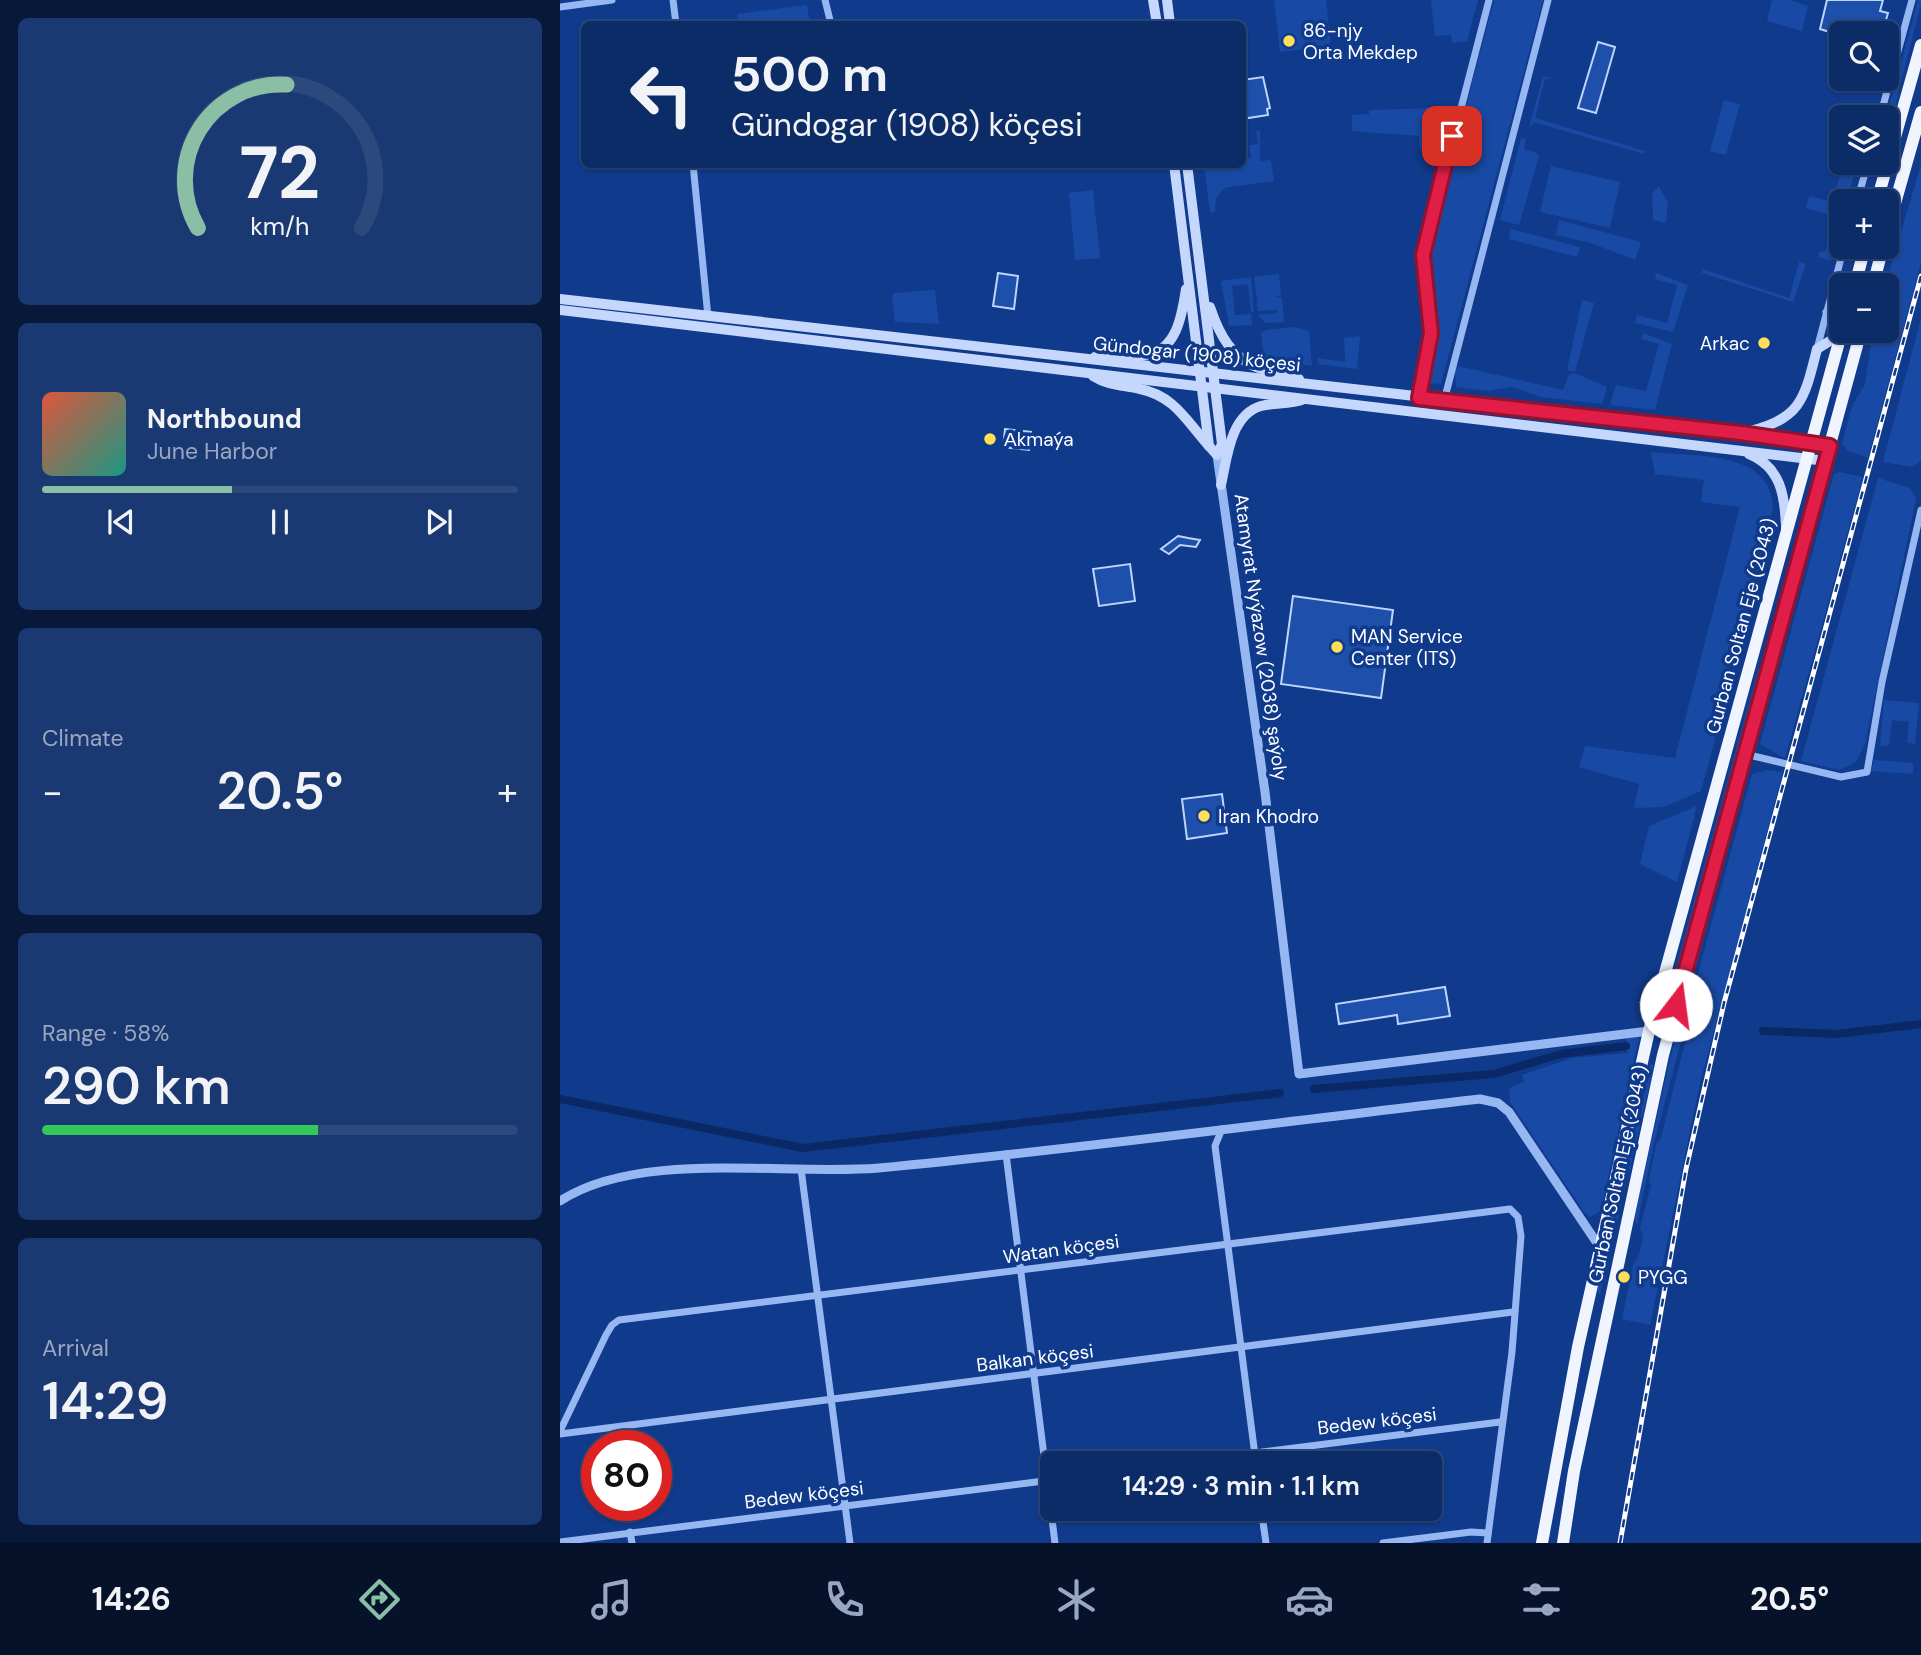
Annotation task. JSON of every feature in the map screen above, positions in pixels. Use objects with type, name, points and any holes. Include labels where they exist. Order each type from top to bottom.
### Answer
[{"type":"highway","points":[[1880,189],[1921,45]]},
{"type":"highway","points":[[1899,190],[1921,112]]},
{"type":"highway","name":"Gurban Soltan Eje (2043)","points":[[1542,1543],[1577,1347],[1649,1031],[1839,343]]},
{"type":"highway","name":"Gurban Soltan Eje (2043)","points":[[1563,1543],[1574,1471],[1663,1055],[1858,343]]},
{"type":"highway","points":[[1590,1292],[1596,1299],[1611,1297]]},
{"type":"highway","points":[[1577,1347],[1593,1345],[1599,1350]]},
{"type":"main road","points":[[1153,0],[1156,21]]},
{"type":"main road","points":[[1167,0],[1170,21]]},
{"type":"main road","name":"Atamyrat Nyýazow (2038) şaýoly","points":[[1174,168],[1200,372],[1213,450],[1222,444],[1188,168]]},
{"type":"main road","points":[[1202,279],[1216,324],[1236,354],[1261,368],[1289,374],[1308,384]]},
{"type":"main road","points":[[1087,359],[1111,354],[1146,355],[1163,348],[1178,327],[1188,280]]},
{"type":"main road","name":"Gündogar (1908) köçesi","points":[[560,299],[707,322],[1087,373],[1826,461]]},
{"type":"main road","name":"Gündogar (1908) köçesi","points":[[560,310],[1087,359],[1741,433],[1830,446]]},
{"type":"main road","points":[[1741,433],[1777,423],[1796,409],[1807,387],[1817,349],[1829,341]]},
{"type":"main road","points":[[1087,373],[1108,385],[1138,388],[1169,400],[1190,419],[1213,450]]},
{"type":"main road","points":[[1221,485],[1234,433],[1243,419],[1261,406],[1287,405],[1306,398]]},
{"type":"main road","points":[[1441,415],[1444,401]]},
{"type":"main road","points":[[1740,450],[1760,458],[1777,477],[1784,500],[1786,539]]},
{"type":"street","points":[[560,7],[612,0]]},
{"type":"street","points":[[673,0],[676,21]]},
{"type":"street","points":[[825,0],[830,21]]},
{"type":"street","points":[[1419,398],[1431,333],[1423,255],[1489,0]]},
{"type":"street","points":[[1444,401],[1548,0]]},
{"type":"street","points":[[1883,105],[1912,0]]},
{"type":"street","points":[[693,168],[707,322]]},
{"type":"street","points":[[1817,349],[1841,259]]},
{"type":"street","points":[[1826,312],[1829,316]]},
{"type":"street","name":"Atamyrat Nyýazow (2038) şaýoly","points":[[1213,450],[1221,485],[1265,792],[1299,1074],[1649,1031]]},
{"type":"street","points":[[1745,754],[1841,777],[1867,772],[1882,682],[1921,510]]},
{"type":"street","points":[[560,1201],[591,1185],[642,1174],[691,1170],[875,1168],[1480,1098],[1493,1101],[1509,1112],[1599,1246]]},
{"type":"street","points":[[1222,1129],[1215,1146],[1254,1451]]},
{"type":"street","points":[[1006,1154],[1045,1451]]},
{"type":"street","points":[[801,1170],[850,1543]]},
{"type":"street","name":"Watan köçesi","points":[[560,1433],[606,1335],[612,1325],[620,1320],[1226,1242],[1506,1209],[1518,1216],[1521,1236],[1513,1311]]},
{"type":"street","points":[[1487,1543],[1500,1422],[1512,1352],[1513,1311]]},
{"type":"street","name":"Balkan köçesi","points":[[560,1433],[1033,1375],[1513,1311]]},
{"type":"street","name":"Bedew köçesi","points":[[1262,1451],[1500,1422]]},
{"type":"street","name":"Bedew köçesi","points":[[560,1542],[1040,1481]]},
{"type":"street","points":[[1053,1521],[1055,1543]]},
{"type":"street","points":[[1263,1521],[1266,1543]]},
{"type":"street","points":[[631,1532],[632,1543]]},
{"type":"street","points":[[1384,1543],[1463,1532],[1488,1533]]},
{"type":"shaded area","points":[[1274,0],[1326,0],[1331,46],[1280,52]]},
{"type":"shaded area","points":[[1431,0],[1478,0],[1467,41],[1452,43],[1451,35],[1435,36]]},
{"type":"shaded area","points":[[1494,0],[1543,0],[1441,384],[1427,383],[1436,336],[1427,277],[1430,243]]},
{"type":"shaded area","points":[[1772,0],[1790,0],[1808,6],[1802,31],[1767,21]]},
{"type":"shaded area","points":[[1918,0],[1921,0],[1899,91],[1899,69]]},
{"type":"shaded area","points":[[807,5],[810,21],[738,21],[737,14]]},
{"type":"shaded area","points":[[1543,76],[1552,78],[1545,79],[1535,118],[1645,151],[1644,154],[1534,122],[1529,128]]},
{"type":"shaded area","points":[[1893,91],[1899,91],[1895,105],[1889,105]]},
{"type":"shaded area","points":[[1724,100],[1740,104],[1726,155],[1710,151]]},
{"type":"shaded area","points":[[1436,108],[1447,119],[1438,151],[1420,151],[1419,136],[1352,131],[1352,115],[1369,114],[1369,110]]},
{"type":"shaded area","points":[[1256,131],[1260,131],[1260,161],[1271,160],[1274,181],[1224,188],[1216,198],[1215,212],[1210,213],[1204,168],[1246,168],[1246,158],[1251,157],[1249,145],[1258,144]]},
{"type":"shaded area","points":[[1521,138],[1526,139],[1524,149],[1539,156],[1519,225],[1500,220]]},
{"type":"shaded area","points":[[1921,165],[1921,263],[1868,458],[1848,451],[1842,444],[1852,406],[1865,384],[1871,343],[1899,343],[1899,273],[1889,273],[1893,259],[1899,259],[1899,238]]},
{"type":"shaded area","points":[[1551,166],[1620,182],[1610,228],[1540,212]]},
{"type":"shaded area","points":[[1840,175],[1854,175],[1850,189],[1836,189]]},
{"type":"shaded area","points":[[1659,186],[1668,203],[1666,223],[1653,220],[1652,194]]},
{"type":"shaded area","points":[[1093,190],[1100,258],[1075,260],[1069,193]]},
{"type":"shaded area","points":[[1809,196],[1829,201],[1829,214],[1806,208]]},
{"type":"shaded area","points":[[1559,220],[1641,242],[1635,260],[1591,243],[1556,235]]},
{"type":"shaded area","points":[[1511,229],[1580,247],[1577,257],[1509,239]]},
{"type":"shaded area","points":[[1829,238],[1831,261],[1818,257],[1820,251],[1825,252]]},
{"type":"shaded area","points":[[1799,262],[1806,264],[1793,302],[1702,273],[1703,269],[1789,298]]},
{"type":"shaded area","points":[[1656,273],[1688,285],[1673,332],[1635,323],[1637,315],[1667,323],[1677,285],[1655,279]]},
{"type":"shaded area","points":[[1279,274],[1281,295],[1276,297],[1282,297],[1284,322],[1266,323],[1258,315],[1277,313],[1277,310],[1258,311],[1254,277]]},
{"type":"shaded area","points":[[1251,277],[1254,312],[1251,312],[1248,284],[1232,286],[1235,315],[1251,314],[1252,325],[1229,326],[1221,281]]},
{"type":"shaded area","points":[[935,290],[939,324],[895,322],[892,296],[894,293]]},
{"type":"shaded area","points":[[1582,300],[1594,303],[1575,372],[1567,370]]},
{"type":"shaded area","points":[[1921,318],[1921,461],[1912,467],[1883,462]]},
{"type":"shaded area","points":[[1294,327],[1309,331],[1312,366],[1264,357],[1261,333]]},
{"type":"shaded area","points":[[1643,333],[1672,344],[1655,410],[1610,405],[1616,385],[1646,391],[1659,344],[1641,339]]},
{"type":"shaded area","points":[[1360,336],[1357,369],[1318,364],[1318,358],[1345,362],[1344,338]]},
{"type":"shaded area","points":[[1458,366],[1563,390],[1569,374],[1575,373],[1607,387],[1602,404],[1541,397],[1512,387],[1488,391],[1456,387],[1455,370]]},
{"type":"shaded area","points":[[1651,452],[1708,456],[1745,465],[1759,475],[1769,488],[1773,507],[1741,642],[1725,675],[1722,714],[1701,791],[1664,807],[1634,808],[1639,784],[1579,767],[1585,746],[1675,758],[1740,507],[1701,502],[1704,480],[1655,474]]},
{"type":"shaded area","points":[[1839,472],[1863,477],[1785,758],[1760,744],[1834,474]]},
{"type":"shaded area","points":[[1878,478],[1910,488],[1916,499],[1865,744],[1856,762],[1839,770],[1801,761]]},
{"type":"shaded area","points":[[1758,669],[1761,670],[1662,1031],[1658,1032]]},
{"type":"shaded area","points":[[1884,700],[1919,703],[1915,744],[1907,743],[1909,722],[1892,720],[1889,745],[1880,746]]},
{"type":"shaded area","points":[[1874,760],[1913,763],[1913,774],[1871,771]]},
{"type":"shaded area","points":[[1767,770],[1783,772],[1700,1083],[1650,1325],[1622,1319],[1633,1265],[1640,1252],[1643,1235],[1640,1228],[1651,1185],[1649,1180],[1656,1145],[1661,1138],[1687,1035],[1682,1032],[1752,774]]},
{"type":"shaded area","points":[[1746,780],[1678,1036],[1682,1038],[1654,1143],[1637,1225],[1634,1218],[1671,1055]]},
{"type":"shaded area","points":[[1697,806],[1677,882],[1640,864],[1649,826]]},
{"type":"shaded area","points":[[1640,1034],[1602,1205],[1600,1211],[1590,1217],[1510,1102],[1509,1088],[1524,1082],[1522,1075],[1572,1058],[1627,1053],[1626,1037]]},
{"type":"shaded area","points":[[1651,1063],[1654,1067],[1600,1294],[1597,1291]]},
{"type":"building","points":[[1827,0],[1883,0],[1880,11],[1888,13],[1886,21],[1829,21],[1829,32],[1820,29]]},
{"type":"building","points":[[1598,42],[1615,47],[1596,113],[1578,108]]},
{"type":"building","points":[[1263,77],[1270,108],[1267,109],[1268,115],[1246,118],[1246,79]]},
{"type":"building","points":[[998,273],[1018,276],[1014,309],[993,306]]},
{"type":"building","points":[[1005,429],[1031,432],[1029,450],[1003,447]]},
{"type":"building","points":[[1178,536],[1200,540],[1196,547],[1180,545],[1169,554],[1161,549]]},
{"type":"building","points":[[1130,564],[1135,601],[1099,606],[1093,569]]},
{"type":"building","name":"MAN Service Center (ITS)","points":[[1293,596],[1393,610],[1381,698],[1281,684]]},
{"type":"building","name":"Iran Khodro","points":[[1222,794],[1227,833],[1187,839],[1182,799]]},
{"type":"building","points":[[1445,987],[1450,1016],[1398,1024],[1397,1015],[1339,1024],[1336,1004]]},
{"type":"waterway","points":[[1763,1031],[1837,1034],[1921,1024]]},
{"type":"waterway","points":[[1314,1089],[1494,1074],[1561,1054],[1626,1046]]},
{"type":"waterway","points":[[560,1099],[803,1148],[1280,1093]]},
{"type":"railway","points":[[1620,1543],[1686,1169],[1724,1003],[1921,276]]},
{"type":"place","name":"86-njy Orta Mekdep","points":[[1289,41]]},
{"type":"place","name":"Arkac","points":[[1764,343]]},
{"type":"place","name":"Аkmaýa","points":[[990,439]]},
{"type":"place","name":"MAN Service Center (ITS)","points":[[1337,647]]},
{"type":"place","name":"Iran Khodro","points":[[1204,816]]},
{"type":"place","name":"PYGG","points":[[1624,1277]]},
{"type":"route","points":[[1452,136],[1423,255],[1423,281],[1431,323],[1431,343],[1419,398],[1741,433],[1830,446],[1676,1005]]}]
